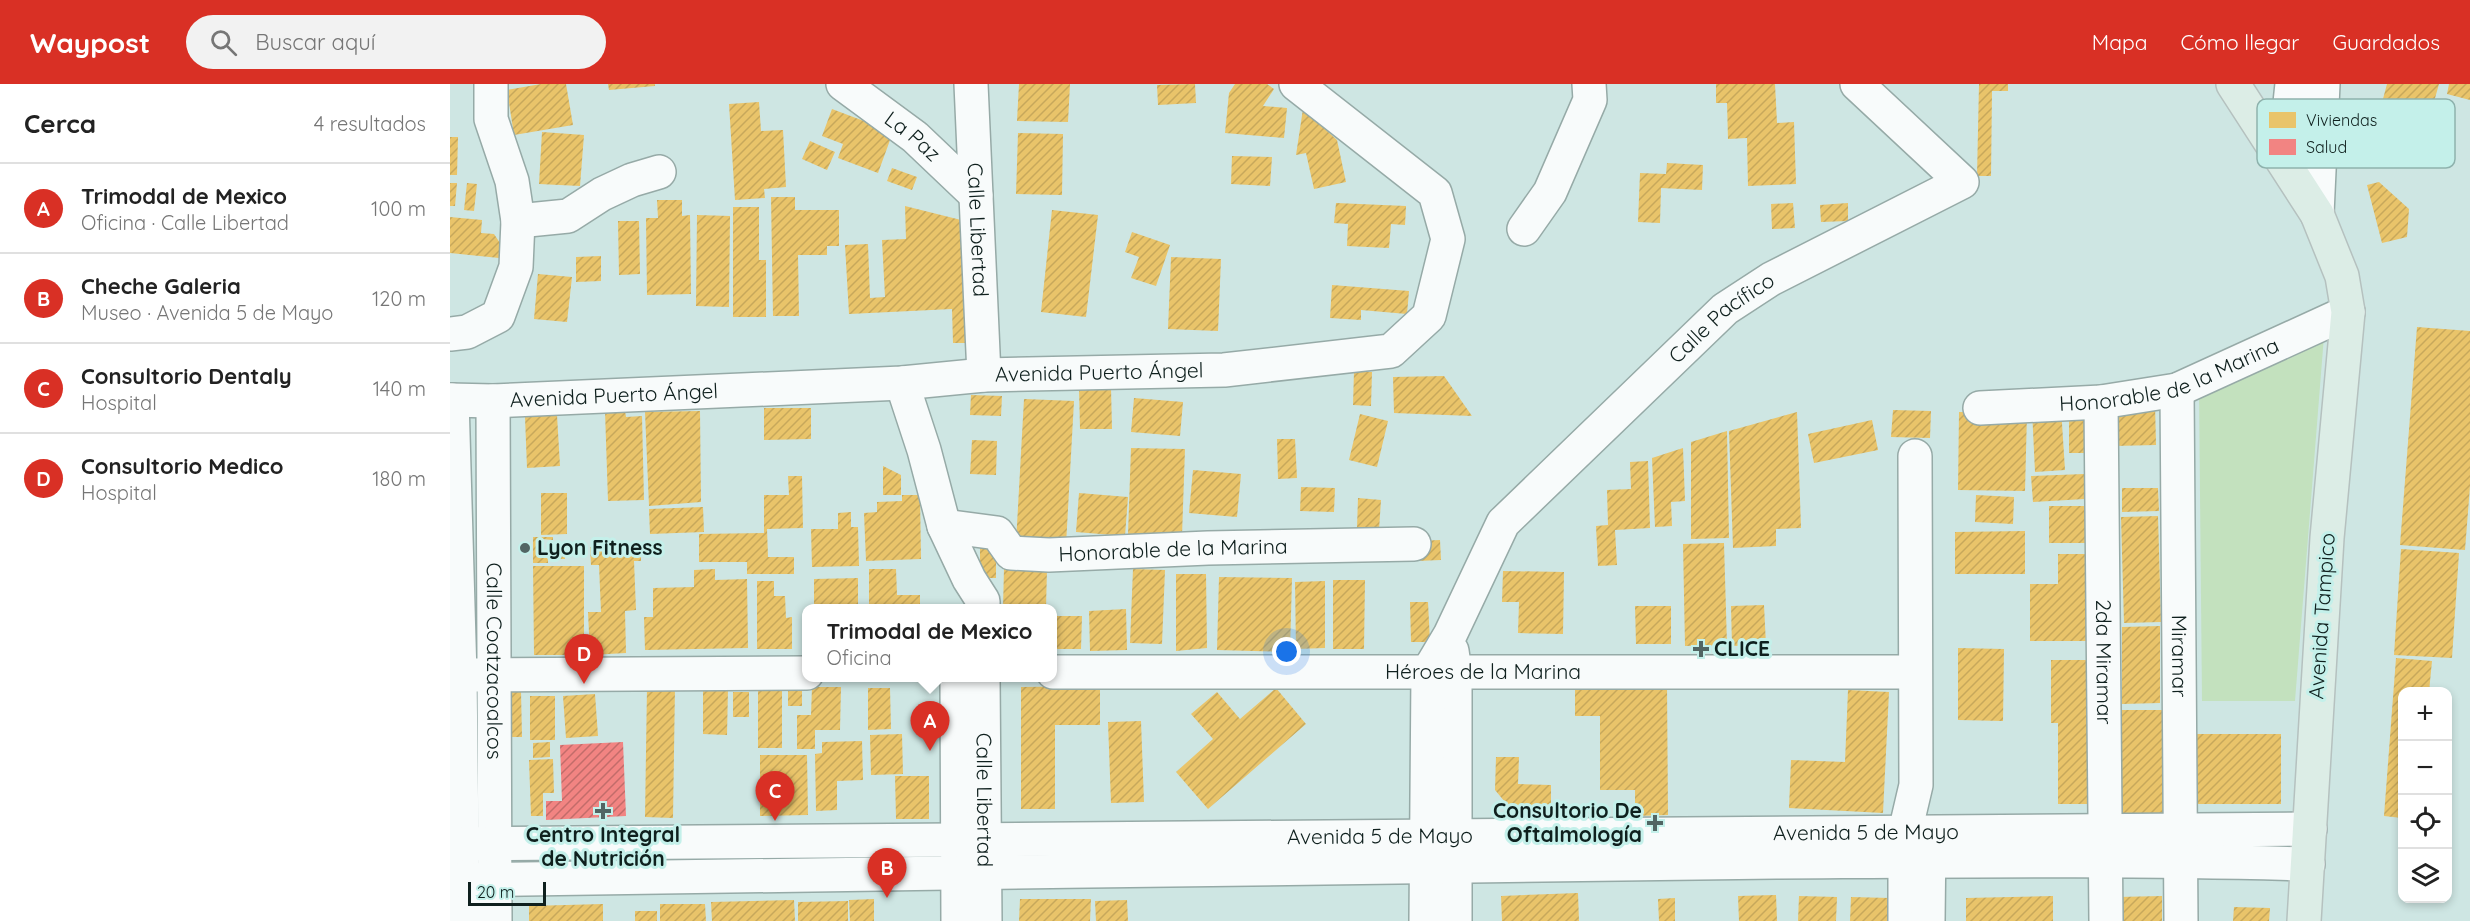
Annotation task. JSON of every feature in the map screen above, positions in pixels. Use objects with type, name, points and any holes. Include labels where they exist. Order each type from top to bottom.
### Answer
[{"type":"main road","name":"Avenida Tampico","points":[[2233,84],[2257,120]]},
{"type":"main road","name":"Avenida Tampico","points":[[2289,168],[2317,214],[2342,276],[2348,312],[2327,538],[2304,921]]},
{"type":"street","points":[[450,334],[467,332],[498,316],[516,267],[518,221],[512,182],[491,119],[491,84]]},
{"type":"street","name":"La Paz","points":[[843,84],[915,137],[976,195]]},
{"type":"street","name":"Calle Libertad","points":[[971,84],[984,375]]},
{"type":"street","name":"Avenida Puerto Ángel","points":[[451,400],[493,401],[902,383],[922,379],[984,375],[1224,370],[1390,351],[1429,316],[1448,239],[1435,193],[1296,84]]},
{"type":"street","points":[[1524,229],[1550,192],[1590,100],[1589,84]]},
{"type":"street","name":"Calle Pacífico","points":[[1426,921],[1440,850],[1442,672],[1449,635],[1503,523],[1725,309],[1771,279],[1962,182],[1857,84]]},
{"type":"street","points":[[2290,99],[2292,84]]},
{"type":"street","points":[[2322,99],[2323,84]]},
{"type":"street","points":[[2317,214],[2319,168]]},
{"type":"street","points":[[518,221],[568,216],[602,194],[632,180],[659,172]]},
{"type":"street","name":"Honorable de la Marina","points":[[1980,408],[2101,402],[2177,390],[2348,312]]},
{"type":"street","points":[[902,383],[924,450],[944,526],[983,604]]},
{"type":"street","name":"Miramar","points":[[2177,390],[2181,921]]},
{"type":"street","name":"Calle Coatzacoalcos","points":[[451,400],[455,844],[456,880],[463,921]]},
{"type":"street","name":"Calle Coatzacoalcos","points":[[493,401],[495,921]]},
{"type":"street","name":"2da Miramar","points":[[2101,402],[2106,921]]},
{"type":"street","points":[[1915,456],[1917,847],[1928,921]]},
{"type":"street","name":"Honorable de la Marina","points":[[944,526],[997,532],[1011,553],[1049,555],[1208,548],[1414,544]]},
{"type":"street","points":[[957,604],[969,579]]},
{"type":"street","name":"Héroes de la Marina","points":[[1057,672],[1915,672]]},
{"type":"street","points":[[455,675],[802,673]]},
{"type":"street","name":"Calle Libertad","points":[[957,682],[971,840]]},
{"type":"street","name":"Calle Libertad","points":[[958,921],[971,874],[971,840],[984,682]]},
{"type":"street","name":"Avenida 5 de Mayo","points":[[455,844],[971,840],[1440,850],[2181,846],[2310,829]]},
{"type":"street","name":"Avenida 5 de Mayo","points":[[2181,846],[2308,864]]},
{"type":"street","points":[[1905,921],[1917,847]]},
{"type":"street","name":"Calle Pacífico","points":[[1440,850],[1455,921]]},
{"type":"street","name":"Avenida 5 de Mayo","points":[[456,880],[971,874],[1440,850]]},
{"type":"street","name":"Calle Libertad","points":[[971,874],[985,921]]},
{"type":"green space","points":[[2324,336],[2295,701],[2202,701],[2199,388]]},
{"type":"building: Viviendas","points":[[541,84],[566,84],[573,125],[514,135],[507,90]]},
{"type":"building: Viviendas","points":[[608,84],[655,84],[655,86],[609,90]]},
{"type":"building: Viviendas","points":[[1019,84],[1070,84],[1068,122],[1017,121]]},
{"type":"building: Viviendas","points":[[1195,84],[1196,103],[1158,105],[1157,85]]},
{"type":"building: Viviendas","points":[[1235,84],[1267,84],[1274,89],[1263,106],[1287,108],[1284,138],[1225,133],[1229,93]]},
{"type":"building: Viviendas","points":[[1716,84],[1775,84],[1777,123],[1794,122],[1796,184],[1748,186],[1747,138],[1728,139],[1727,103],[1716,103]]},
{"type":"building: Viviendas","points":[[1979,84],[2008,84],[2008,91],[1992,91],[1991,176],[1977,176]]},
{"type":"building: Viviendas","points":[[2387,84],[2439,84],[2435,99],[2383,99]]},
{"type":"building: Viviendas","points":[[2449,84],[2470,84],[2470,100],[2447,94]]},
{"type":"building: Viviendas","points":[[759,102],[761,131],[783,130],[786,187],[764,189],[765,198],[735,200],[729,104]]},
{"type":"building: Viviendas","points":[[832,109],[893,132],[878,173],[838,158],[843,144],[822,136]]},
{"type":"building: Viviendas","points":[[1303,109],[1337,140],[1346,182],[1314,189],[1306,153],[1296,155]]},
{"type":"building: Viviendas","points":[[542,132],[584,135],[580,186],[539,184]]},
{"type":"building: Viviendas","points":[[1018,133],[1063,134],[1062,195],[1016,194]]},
{"type":"building: Viviendas","points":[[450,137],[458,137],[457,175],[450,175]]},
{"type":"building: Viviendas","points":[[810,141],[835,152],[827,170],[802,159]]},
{"type":"building: Viviendas","points":[[1232,156],[1272,157],[1270,186],[1231,184]]},
{"type":"building: Viviendas","points":[[1667,163],[1703,165],[1702,190],[1661,188],[1660,223],[1638,222],[1640,173],[1666,174]]},
{"type":"building: Viviendas","points":[[892,168],[917,177],[912,190],[887,181]]},
{"type":"building: Viviendas","points":[[2379,182],[2409,209],[2407,237],[2382,243],[2367,185]]},
{"type":"building: Viviendas","points":[[450,183],[457,183],[455,206],[450,206]]},
{"type":"building: Viviendas","points":[[467,183],[477,184],[474,211],[464,210]]},
{"type":"building: Viviendas","points":[[771,197],[795,197],[795,210],[839,210],[839,246],[827,246],[827,255],[798,255],[799,316],[773,316]]},
{"type":"building: Viviendas","points":[[657,200],[682,200],[682,216],[690,215],[691,294],[647,295],[646,218],[658,218]]},
{"type":"building: Viviendas","points":[[1336,203],[1406,206],[1405,225],[1391,224],[1389,248],[1347,246],[1348,224],[1334,223]]},
{"type":"building: Viviendas","points":[[1793,203],[1795,228],[1772,229],[1771,204]]},
{"type":"building: Viviendas","points":[[1848,203],[1848,221],[1821,222],[1820,205]]},
{"type":"building: Viviendas","points":[[905,206],[961,220],[966,343],[953,343],[952,309],[849,314],[845,245],[868,244],[870,298],[885,297],[882,240],[906,239]]},
{"type":"building: Viviendas","points":[[733,207],[759,207],[759,260],[766,260],[766,317],[733,317]]},
{"type":"building: Viviendas","points":[[1052,210],[1098,215],[1086,317],[1041,312]]},
{"type":"building: Viviendas","points":[[697,215],[730,216],[729,307],[696,306]]},
{"type":"building: Viviendas","points":[[450,217],[482,220],[481,233],[494,234],[500,243],[499,258],[450,253]]},
{"type":"building: Viviendas","points":[[618,221],[639,221],[640,274],[619,275]]},
{"type":"building: Viviendas","points":[[1132,232],[1170,245],[1156,286],[1131,278],[1139,257],[1125,252]]},
{"type":"building: Viviendas","points":[[601,256],[601,281],[576,282],[576,257]]},
{"type":"building: Viviendas","points":[[1171,257],[1221,259],[1218,331],[1168,329]]},
{"type":"building: Viviendas","points":[[538,274],[572,277],[567,322],[534,319]]},
{"type":"building: Viviendas","points":[[1332,285],[1409,291],[1407,314],[1361,310],[1361,320],[1330,318]]},
{"type":"building: Viviendas","points":[[2417,327],[2470,331],[2470,486],[2465,550],[2400,545]]},
{"type":"building: Viviendas","points":[[1354,371],[1372,372],[1371,406],[1353,405]]},
{"type":"building: Viviendas","points":[[1444,376],[1472,416],[1394,413],[1393,377]]},
{"type":"building: Viviendas","points":[[1111,388],[1112,429],[1080,429],[1079,389]]},
{"type":"building: Viviendas","points":[[971,395],[1002,396],[1001,416],[970,415]]},
{"type":"building: Viviendas","points":[[1134,398],[1183,402],[1180,436],[1131,432]]},
{"type":"building: Viviendas","points":[[1024,399],[1074,401],[1066,545],[1016,543]]},
{"type":"building: Viviendas","points":[[2114,404],[2155,404],[2156,445],[2115,446]]},
{"type":"building: Viviendas","points":[[764,408],[811,408],[811,439],[764,440]]},
{"type":"building: Viviendas","points":[[2061,408],[2065,470],[2035,472],[2032,410]]},
{"type":"building: Viviendas","points":[[2069,408],[2090,408],[2090,453],[2069,453]]},
{"type":"building: Viviendas","points":[[625,410],[626,417],[642,416],[644,500],[608,501],[605,411]]},
{"type":"building: Viviendas","points":[[1893,410],[1931,411],[1930,438],[1891,437]]},
{"type":"building: Viviendas","points":[[700,411],[701,502],[649,506],[645,412]]},
{"type":"building: Viviendas","points":[[1797,412],[1801,528],[1776,529],[1776,546],[1733,548],[1729,431]]},
{"type":"building: Viviendas","points":[[1959,412],[2027,413],[2025,491],[1958,490]]},
{"type":"building: Viviendas","points":[[1360,414],[1388,421],[1377,467],[1349,460]]},
{"type":"building: Viviendas","points":[[557,415],[560,466],[527,468],[525,417]]},
{"type":"building: Viviendas","points":[[1872,420],[1878,450],[1814,463],[1808,434]]},
{"type":"building: Viviendas","points":[[1727,431],[1729,538],[1691,539],[1691,442]]},
{"type":"building: Viviendas","points":[[1277,439],[1295,439],[1297,478],[1278,479]]},
{"type":"building: Viviendas","points":[[972,440],[997,441],[996,475],[970,474]]},
{"type":"building: Viviendas","points":[[1131,448],[1185,449],[1182,536],[1128,534]]},
{"type":"building: Viviendas","points":[[1683,448],[1685,501],[1671,502],[1672,526],[1655,527],[1652,458]]},
{"type":"building: Viviendas","points":[[1648,461],[1650,528],[1615,530],[1617,565],[1598,566],[1596,526],[1608,525],[1607,490],[1631,489],[1630,462]]},
{"type":"building: Viviendas","points":[[883,466],[901,475],[901,495],[883,495]]},
{"type":"building: Viviendas","points":[[1193,470],[1241,474],[1237,517],[1189,513]]},
{"type":"building: Viviendas","points":[[2084,474],[2085,499],[2033,502],[2031,476]]},
{"type":"building: Viviendas","points":[[788,476],[802,476],[803,528],[767,529],[768,557],[794,557],[794,574],[747,574],[747,562],[699,562],[699,534],[764,533],[764,495],[789,495]]},
{"type":"building: Viviendas","points":[[1301,487],[1335,488],[1334,512],[1300,511]]},
{"type":"building: Viviendas","points":[[2122,488],[2158,488],[2159,511],[2122,512]]},
{"type":"building: Viviendas","points":[[541,493],[567,493],[567,534],[541,535]]},
{"type":"building: Viviendas","points":[[1079,493],[1128,497],[1125,536],[1076,532]]},
{"type":"building: Viviendas","points":[[902,495],[920,495],[921,559],[866,561],[864,513],[877,512],[877,502],[902,501]]},
{"type":"building: Viviendas","points":[[1976,495],[2014,497],[2013,524],[1975,522]]},
{"type":"building: Viviendas","points":[[1358,498],[1381,500],[1379,530],[1357,528]]},
{"type":"building: Viviendas","points":[[2049,506],[2090,506],[2090,543],[2049,543]]},
{"type":"building: Viviendas","points":[[703,507],[704,532],[650,534],[649,509]]},
{"type":"building: Viviendas","points":[[851,512],[851,527],[858,527],[859,566],[812,567],[811,529],[838,529],[838,513]]},
{"type":"building: Viviendas","points":[[2158,516],[2161,622],[2124,623],[2121,517]]},
{"type":"building: Viviendas","points":[[2025,531],[2025,574],[1955,574],[1955,532]]},
{"type":"building: Viviendas","points":[[533,537],[553,537],[553,540],[542,539],[542,550],[565,550],[565,559],[548,559],[548,563],[533,563]]},
{"type":"building: Viviendas","points":[[1440,540],[1441,560],[1417,561],[1416,541]]},
{"type":"building: Viviendas","points":[[1724,543],[1727,645],[1685,646],[1683,544]]},
{"type":"building: Viviendas","points":[[641,545],[641,561],[634,561],[636,610],[625,611],[626,653],[590,655],[588,612],[601,612],[599,565],[591,565],[590,547]]},
{"type":"building: Viviendas","points":[[980,546],[996,546],[996,578],[980,578]]},
{"type":"building: Viviendas","points":[[2401,549],[2459,553],[2452,658],[2394,655]]},
{"type":"building: Viviendas","points":[[2058,554],[2093,554],[2093,641],[2030,641],[2030,584],[2058,584]]},
{"type":"building: Viviendas","points":[[533,566],[584,566],[584,655],[534,655]]},
{"type":"building: Viviendas","points":[[1004,568],[1047,569],[1046,604],[1003,604]]},
{"type":"building: Viviendas","points":[[715,569],[715,580],[747,579],[748,648],[645,650],[644,617],[653,617],[653,588],[694,587],[694,570]]},
{"type":"building: Viviendas","points":[[869,569],[896,569],[897,595],[920,595],[920,604],[869,604]]},
{"type":"building: Viviendas","points":[[1133,569],[1165,570],[1162,644],[1130,643]]},
{"type":"building: Viviendas","points":[[1503,571],[1564,572],[1563,634],[1518,633],[1519,602],[1502,602]]},
{"type":"building: Viviendas","points":[[1176,574],[1206,574],[1207,648],[1176,651]]},
{"type":"building: Viviendas","points":[[1219,577],[1292,578],[1290,652],[1217,650]]},
{"type":"building: Viviendas","points":[[858,578],[858,604],[814,604],[814,579]]},
{"type":"building: Viviendas","points":[[1333,580],[1365,580],[1364,649],[1333,649]]},
{"type":"building: Viviendas","points":[[757,581],[774,581],[774,596],[785,596],[786,618],[792,617],[792,649],[757,649]]},
{"type":"building: Viviendas","points":[[1325,581],[1325,648],[1296,649],[1295,582]]},
{"type":"building: Viviendas","points":[[1410,602],[1428,602],[1430,642],[1411,642]]},
{"type":"building: Viviendas","points":[[1764,605],[1766,645],[1732,646],[1731,606]]},
{"type":"building: Viviendas","points":[[1635,606],[1671,606],[1671,644],[1636,644]]},
{"type":"building: Viviendas","points":[[1126,609],[1127,650],[1090,651],[1089,611]]},
{"type":"building: Viviendas","points":[[1057,616],[1082,616],[1081,649],[1057,649]]},
{"type":"building: Viviendas","points":[[2160,626],[2160,703],[2122,704],[2122,627]]},
{"type":"building: Viviendas","points":[[1958,648],[2004,649],[2003,721],[1958,720]]},
{"type":"building: Viviendas","points":[[2396,658],[2432,661],[2429,687],[2398,687],[2398,818],[2384,816]]},
{"type":"building: Viviendas","points":[[2051,660],[2094,660],[2094,804],[2058,804],[2058,723],[2051,723]]},
{"type":"building: Viviendas","points":[[1575,685],[1667,685],[1668,815],[1635,816],[1635,790],[1600,790],[1600,716],[1575,716]]},
{"type":"building: Viviendas","points":[[1100,686],[1100,725],[1055,725],[1055,809],[1021,809],[1021,687]]},
{"type":"building: Viviendas","points":[[647,687],[675,687],[673,818],[645,817]]},
{"type":"building: Viviendas","points":[[812,687],[841,687],[840,730],[815,730],[815,749],[797,749],[797,715],[811,715]]},
{"type":"building: Viviendas","points":[[802,688],[802,706],[788,706],[788,689]]},
{"type":"building: Viviendas","points":[[868,688],[890,688],[891,729],[868,730]]},
{"type":"building: Viviendas","points":[[1276,688],[1306,724],[1208,809],[1176,772],[1213,739],[1191,714],[1217,692],[1240,719]]},
{"type":"building: Viviendas","points":[[703,689],[728,689],[727,735],[703,734]]},
{"type":"building: Viviendas","points":[[758,689],[782,689],[782,748],[758,748]]},
{"type":"building: Viviendas","points":[[1848,690],[1889,692],[1883,813],[1789,808],[1791,760],[1845,762]]},
{"type":"building: Viviendas","points":[[511,691],[521,691],[522,737],[512,737]]},
{"type":"building: Viviendas","points":[[733,692],[749,692],[749,717],[733,717]]},
{"type":"building: Viviendas","points":[[595,694],[598,736],[566,738],[563,696]]},
{"type":"building: Viviendas","points":[[530,696],[555,696],[555,740],[530,740]]},
{"type":"building: Viviendas","points":[[2121,710],[2162,710],[2163,815],[2122,816]]},
{"type":"building: Viviendas","points":[[1141,721],[1144,802],[1111,803],[1108,722]]},
{"type":"building: Viviendas","points":[[902,734],[903,774],[871,775],[870,735]]},
{"type":"building: Viviendas","points":[[2197,734],[2281,734],[2281,804],[2196,804]]},
{"type":"building: Viviendas","points":[[862,741],[863,780],[837,781],[837,810],[816,811],[815,754],[822,753],[822,742]]},
{"type":"building: Viviendas","points":[[550,742],[550,757],[533,758],[533,743]]},
{"type":"building: Viviendas","points":[[760,755],[807,755],[808,815],[760,816]]},
{"type":"building: Viviendas","points":[[1496,757],[1519,757],[1518,784],[1551,785],[1551,809],[1510,808],[1495,790]]},
{"type":"building: Viviendas","points":[[553,759],[554,793],[543,793],[543,816],[531,816],[529,760]]},
{"type":"building: Viviendas","points":[[895,776],[929,776],[929,819],[896,819]]},
{"type":"building: Viviendas","points":[[1578,893],[1579,921],[1502,921],[1501,896]]},
{"type":"building: Viviendas","points":[[1776,895],[1777,921],[1739,921],[1738,896]]},
{"type":"building: Viviendas","points":[[1799,896],[1837,897],[1836,921],[1798,921]]},
{"type":"building: Viviendas","points":[[2053,896],[2053,921],[1966,921],[1966,898]]},
{"type":"building: Viviendas","points":[[2162,896],[2162,921],[2117,921],[2117,897]]},
{"type":"building: Viviendas","points":[[1851,897],[1890,898],[1889,921],[1850,921]]},
{"type":"building: Viviendas","points":[[1675,898],[1675,921],[1659,921],[1658,899]]},
{"type":"building: Viviendas","points":[[874,899],[874,921],[850,921],[849,900]]},
{"type":"building: Viviendas","points":[[1020,899],[1091,899],[1090,921],[1019,921]]},
{"type":"building: Viviendas","points":[[794,900],[795,921],[712,921],[711,902]]},
{"type":"building: Viviendas","points":[[1127,900],[1128,921],[1096,921],[1095,901]]},
{"type":"building: Viviendas","points":[[848,901],[848,921],[798,921],[798,902]]},
{"type":"building: Viviendas","points":[[603,904],[603,921],[529,921],[529,906]]},
{"type":"building: Viviendas","points":[[660,904],[705,904],[706,921],[660,921]]},
{"type":"building: Viviendas","points":[[2234,907],[2270,908],[2269,921],[2233,921]]},
{"type":"building: Viviendas","points":[[635,911],[657,911],[657,921],[635,921]]},
{"type":"building: Salud","points":[[623,742],[626,816],[546,820],[546,801],[562,801],[560,745]]},
{"type":"place","name":"Lyon Fitness","points":[[525,548]]},
{"type":"place","name":"CLICE","points":[[1701,649]]},
{"type":"place","name":"Consultorio Medico","points":[[584,684]]},
{"type":"place","name":"Trimodal de Mexico","points":[[930,751]]},
{"type":"place","name":"Centro Integral de Nutrición","points":[[603,811]]},
{"type":"place","name":"Consultorio Dentaly","points":[[775,821]]},
{"type":"place","name":"Consultorio De Oftalmología","points":[[1655,823]]},
{"type":"place","name":"Cheche Galeria","points":[[887,898]]}]
